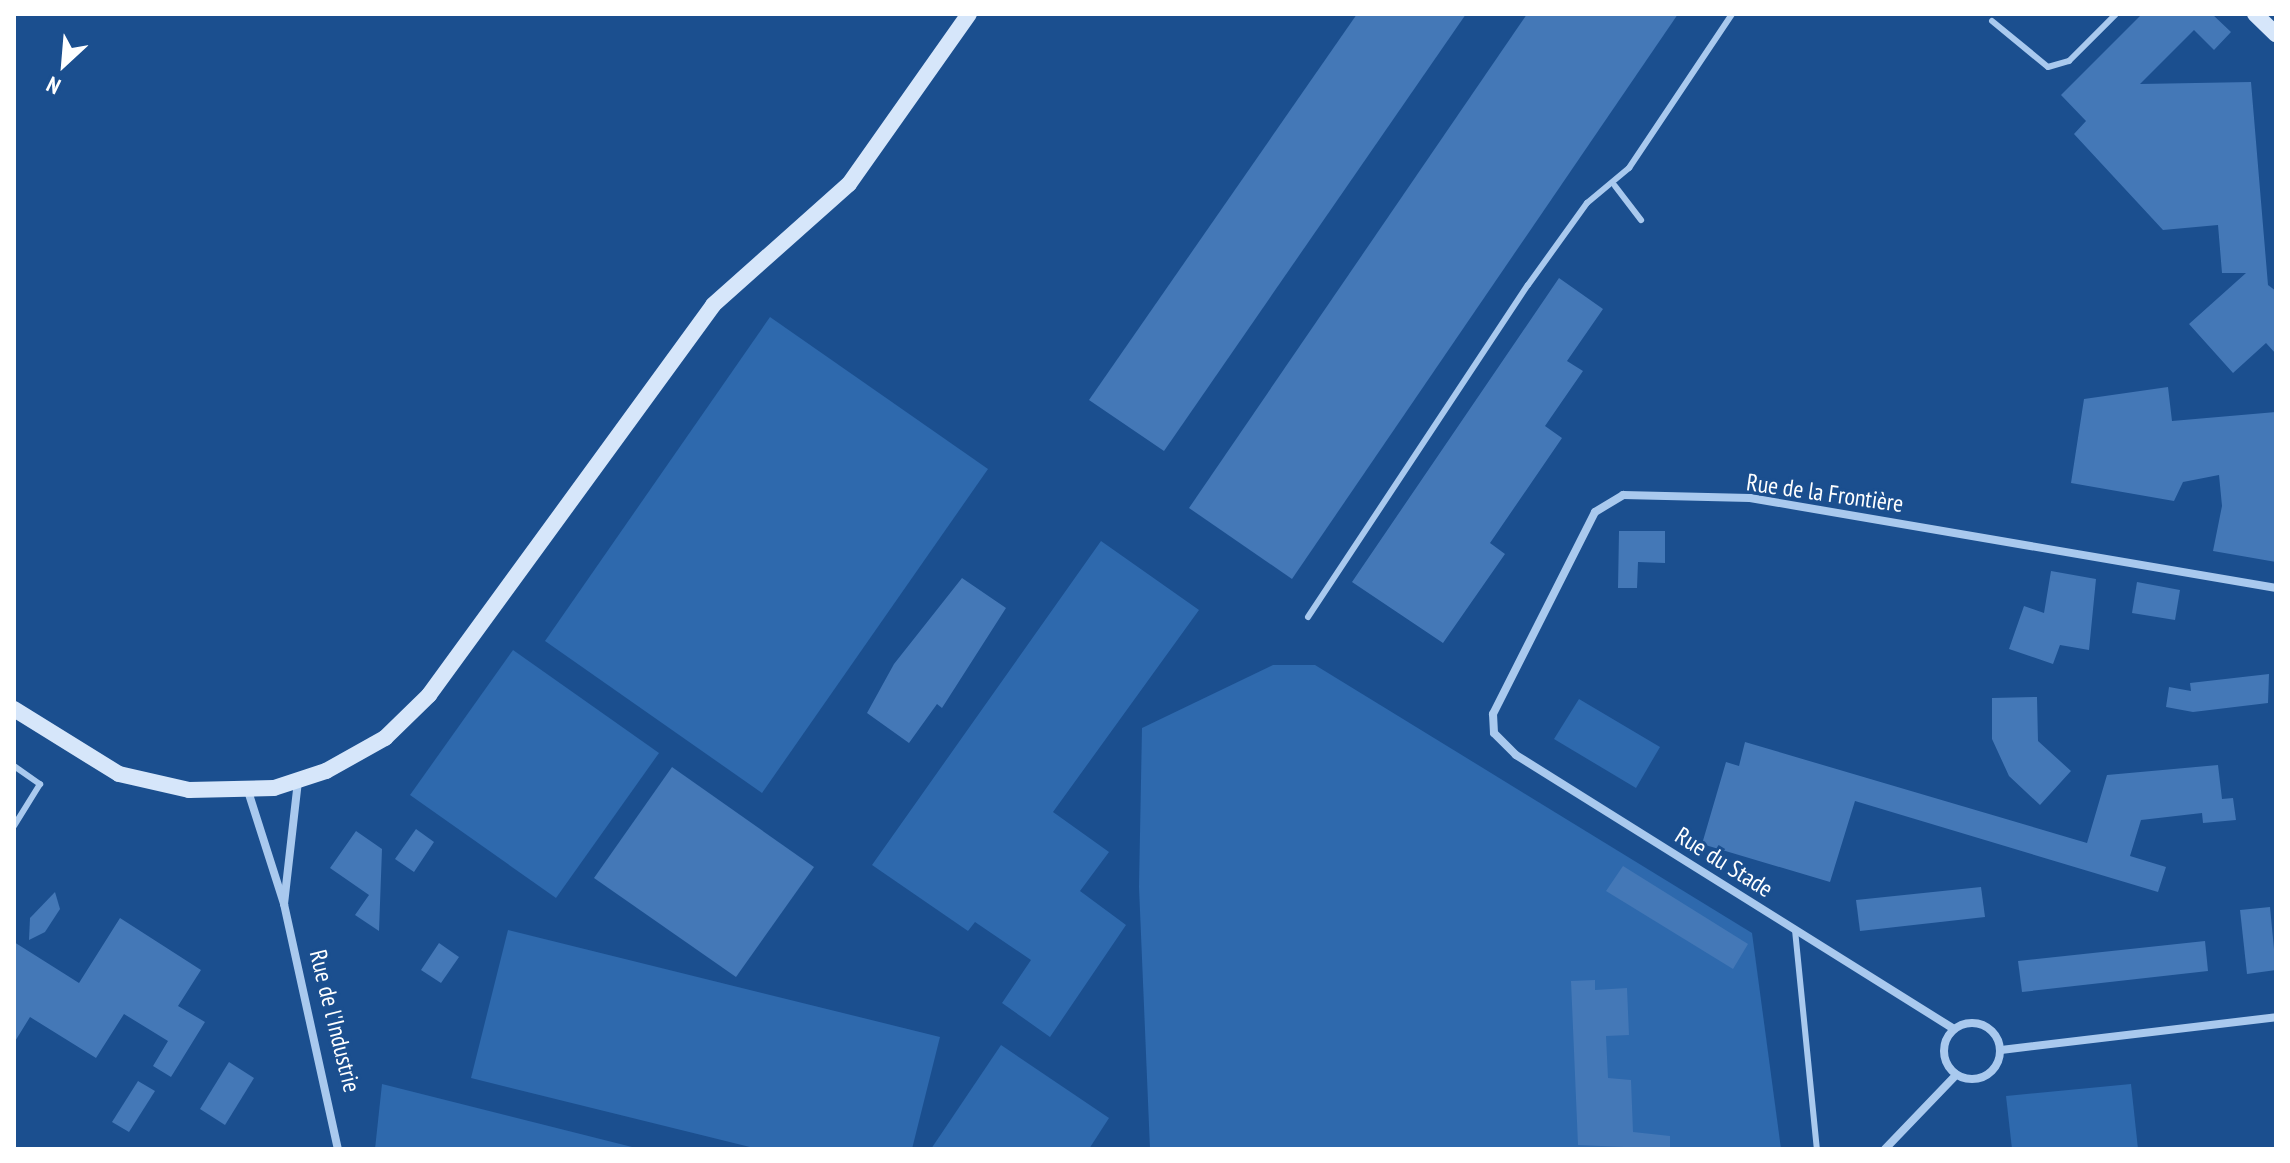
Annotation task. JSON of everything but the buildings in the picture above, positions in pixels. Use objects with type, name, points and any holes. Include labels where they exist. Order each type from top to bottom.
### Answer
[{"type":"main road","points":[[14,709],[119,774],[189,790],[248,791],[298,782],[351,759],[411,716],[713,305],[849,184],[969,14]]},
{"type":"main road","points":[[2255,14],[2276,34]]},
{"type":"street","name":"Rue de la Frontière","points":[[1493,714],[1606,501],[1750,498],[2276,588]]},
{"type":"street","name":"Rue du Stade","points":[[1493,714],[1494,733],[1516,755],[1954,1029]]},
{"type":"street","name":"Rue de l'Industrie","points":[[284,904],[298,782]]},
{"type":"street","name":"Rue de l'Industrie","points":[[248,791],[284,904],[338,1149]]},
{"type":"street","points":[[2001,1050],[2276,1017]]},
{"type":"street","points":[[1956,1075],[1944,1057],[1954,1029],[1980,1024],[2001,1050]]},
{"type":"street","points":[[1885,1149],[1956,1075],[1986,1076],[2001,1050]]},
{"type":"lane","points":[[1308,617],[1528,285],[1587,203],[1615,186],[1732,14]]},
{"type":"lane","points":[[1992,21],[2048,67],[2069,61],[2116,14]]},
{"type":"lane","points":[[1615,186],[1641,220]]},
{"type":"lane","points":[[14,766],[40,784],[14,826]]},
{"type":"lane","points":[[1795,930],[1817,1149]]},
{"type":"shaded area","points":[[770,317],[988,469],[762,793],[545,641]]},
{"type":"shaded area","points":[[1101,541],[1199,610],[1053,812],[1109,852],[1080,891],[1126,925],[1050,1037],[1002,1003],[1031,960],[975,922],[968,931],[872,865]]},
{"type":"shaded area","points":[[513,650],[659,753],[556,898],[410,795]]},
{"type":"shaded area","points":[[1273,665],[1315,665],[1752,933],[1781,1149],[1150,1149],[1139,887],[1142,728]]},
{"type":"shaded area","points":[[1579,699],[1660,747],[1636,788],[1554,739]]},
{"type":"shaded area","points":[[508,930],[940,1037],[912,1149],[758,1149],[471,1078]]},
{"type":"shaded area","points":[[1001,1045],[1109,1118],[1089,1149],[931,1149]]},
{"type":"shaded area","points":[[382,1084],[640,1149],[375,1149]]},
{"type":"shaded area","points":[[2131,1084],[2138,1149],[2012,1149],[2006,1096]]}]
